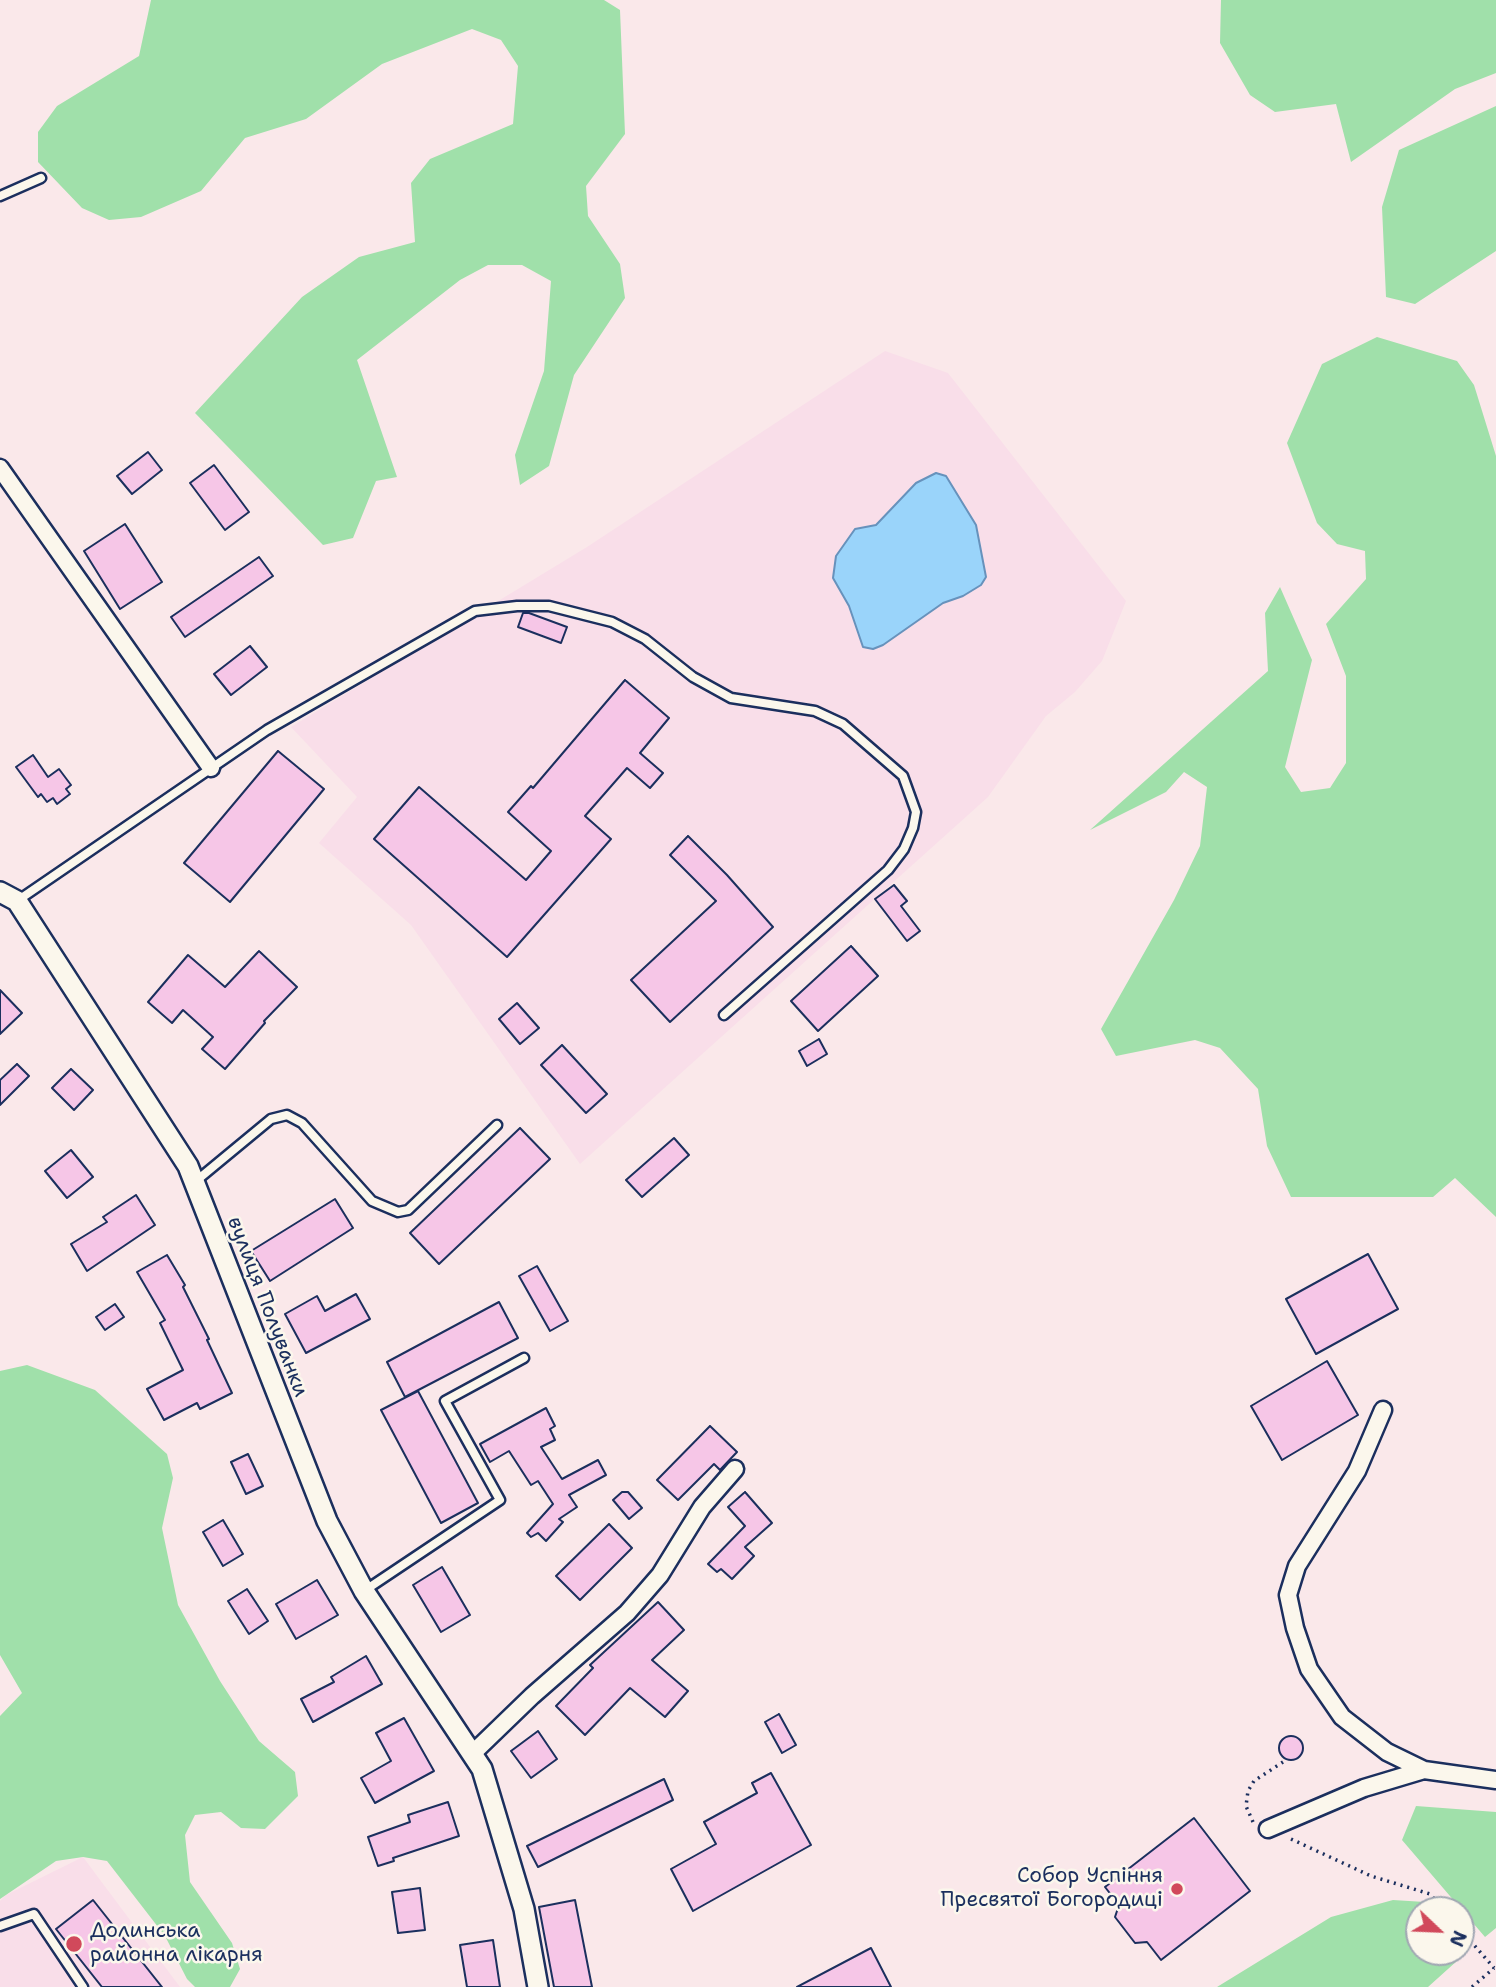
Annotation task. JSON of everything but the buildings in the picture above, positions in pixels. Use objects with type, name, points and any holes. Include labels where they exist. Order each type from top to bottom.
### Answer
[{"type":"street","points":[[0,468],[211,768]]},
{"type":"street","name":"вулиця Полуванки","points":[[9,896],[188,1166],[327,1521],[364,1591],[482,1769],[524,1909],[538,1987]]},
{"type":"street","points":[[1383,1410],[1356,1471],[1297,1566],[1288,1595],[1295,1628],[1309,1669],[1342,1717],[1387,1752],[1424,1770],[1496,1780]]},
{"type":"street","points":[[473,1753],[532,1696],[627,1613],[660,1575],[702,1507],[735,1469]]},
{"type":"street","points":[[1268,1829],[1364,1788],[1424,1770]]},
{"type":"lane","points":[[0,197],[41,178]]},
{"type":"lane","points":[[9,896],[267,730],[475,611],[517,606],[549,606],[612,622],[645,639],[693,677],[731,698],[815,711],[843,724],[903,776],[916,811],[913,828],[904,849],[888,870],[724,1016]]},
{"type":"lane","points":[[194,1183],[271,1119],[287,1115],[302,1123],[372,1201],[398,1212],[408,1210],[498,1125]]},
{"type":"lane","points":[[364,1591],[500,1500],[445,1401],[524,1358]]},
{"type":"lane","points":[[0,1926],[34,1914],[83,1987]]},
{"type":"path","points":[[1283,1762],[1254,1782],[1248,1791],[1246,1806],[1261,1834],[1268,1829],[1341,1860],[1371,1876],[1432,1896]]},
{"type":"path","points":[[1472,1987],[1495,1967],[1475,1945]]},
{"type":"shaded area","points":[[885,351],[948,373],[1126,601],[1102,661],[1075,692],[1046,716],[988,797],[580,1164],[411,925],[319,843],[357,797],[291,727],[587,547]]},
{"type":"shaded area","name":"Долинська районна лікарня","points":[[83,1857],[180,1987],[0,1987],[0,1901],[6,1895]]},
{"type":"green space","points":[[151,0],[604,0],[620,10],[625,134],[586,186],[588,216],[620,264],[625,298],[574,375],[549,466],[520,485],[515,455],[544,371],[551,281],[522,265],[488,265],[460,280],[357,360],[397,477],[376,481],[353,538],[323,545],[195,413],[302,297],[359,257],[415,242],[411,183],[430,159],[513,124],[518,66],[501,40],[472,29],[382,64],[306,119],[245,138],[201,191],[141,217],[109,220],[82,208],[38,162],[38,132],[57,106],[139,56]]},
{"type":"green space","points":[[1221,0],[1496,0],[1496,73],[1455,89],[1351,162],[1336,104],[1275,112],[1250,95],[1220,43]]},
{"type":"green space","points":[[1496,106],[1496,251],[1415,304],[1386,297],[1382,207],[1399,150]]},
{"type":"green space","points":[[1377,337],[1457,361],[1474,385],[1496,456],[1496,1217],[1455,1178],[1433,1197],[1291,1197],[1267,1146],[1258,1089],[1220,1048],[1195,1040],[1116,1056],[1101,1029],[1174,900],[1200,846],[1207,787],[1184,772],[1166,792],[1090,830],[1268,671],[1265,613],[1280,587],[1312,660],[1285,767],[1301,792],[1330,788],[1346,763],[1346,676],[1326,624],[1366,579],[1365,551],[1337,544],[1317,523],[1287,443],[1322,364]]},
{"type":"green space","points":[[27,1365],[95,1390],[167,1454],[173,1478],[162,1528],[178,1605],[220,1681],[259,1741],[295,1772],[298,1796],[265,1829],[241,1828],[221,1812],[195,1815],[185,1835],[190,1882],[232,1943],[240,1969],[230,1987],[195,1987],[187,1979],[165,1936],[107,1861],[83,1857],[56,1861],[0,1899],[0,1716],[22,1693],[0,1655],[0,1371]]},
{"type":"green space","points":[[1416,1806],[1496,1812],[1496,1928],[1485,1937],[1475,1925],[1475,1896],[1450,1896],[1402,1840]]},
{"type":"green space","points":[[1393,1900],[1405,1901],[1405,1966],[1451,1966],[1428,1987],[1217,1987],[1331,1917]]},
{"type":"water","points":[[936,473],[946,476],[976,525],[986,577],[981,585],[963,596],[943,603],[883,645],[873,649],[863,647],[849,606],[833,578],[836,556],[855,529],[876,525],[916,483]]},
{"type":"place","name":"Собор Успіння Пресвятої Богородиці","points":[[1177,1889]]},
{"type":"place","name":"Долинська районна лікарня","points":[[74,1944]]}]
